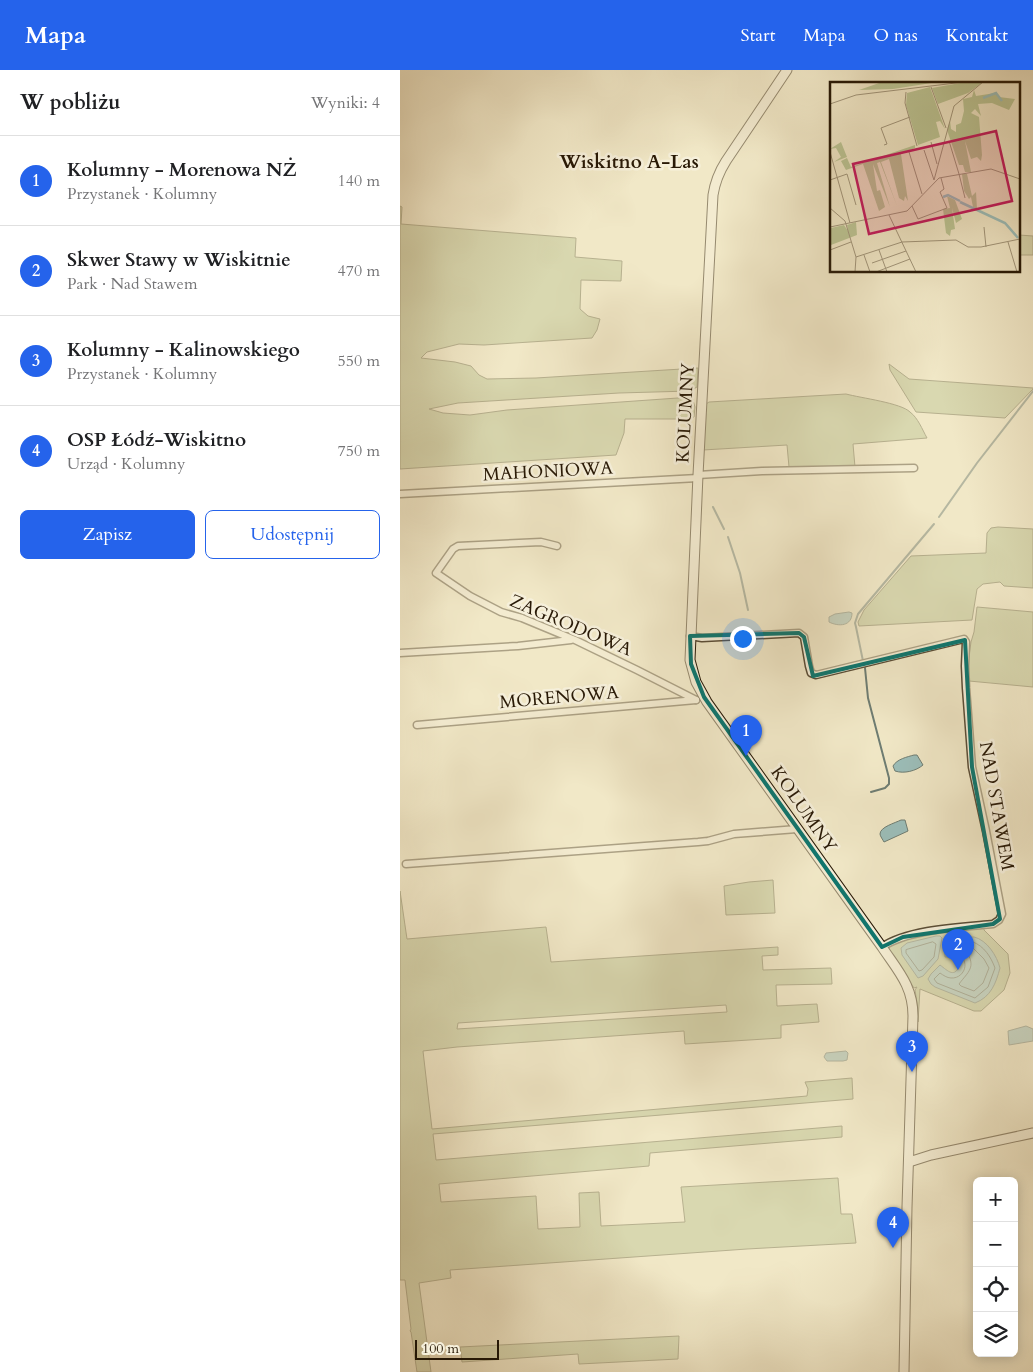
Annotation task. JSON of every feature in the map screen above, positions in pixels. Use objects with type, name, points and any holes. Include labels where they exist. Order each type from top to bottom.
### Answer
[{"type":"street","name":"KOLUMNY","points":[[788,70],[720,170],[715,183],[690,636],[691,664],[700,698],[882,947],[908,987],[912,1004],[904,1372]]},
{"type":"street","name":"MAHONIOWA","points":[[400,494],[762,471],[914,468]]},
{"type":"street","name":"ZAGRODOWA","points":[[557,546],[541,542],[458,546],[453,549],[436,573],[470,596],[501,612],[522,618],[575,640],[700,698]]},
{"type":"street","name":"NAD STAWEM","points":[[690,636],[702,638],[799,633],[804,637],[809,666],[814,674],[961,639],[964,639],[966,642],[966,688],[972,767],[993,866],[1001,916],[993,924],[937,930],[896,940],[882,947]]},
{"type":"street","points":[[400,653],[518,646],[575,640]]},
{"type":"street","name":"MORENOWA","points":[[417,725],[700,698]]},
{"type":"street","points":[[406,864],[698,842],[734,834],[797,829]]},
{"type":"street","points":[[909,1162],[931,1155],[1033,1133]]},
{"type":"highlighted area","points":[[799,633],[804,637],[813,676],[965,640],[972,767],[1000,919],[993,924],[903,937],[882,947],[704,697],[691,664],[690,636]]},
{"type":"green space","points":[[400,206],[402,207],[401,224],[576,238],[575,257],[622,261],[621,281],[581,280],[580,309],[588,316],[600,319],[597,330],[592,338],[484,345],[459,344],[427,352],[421,358],[471,366],[479,375],[487,379],[536,378],[698,368],[697,387],[690,391],[619,393],[458,403],[429,409],[443,413],[470,415],[507,410],[692,397],[695,407],[694,417],[686,419],[625,419],[624,433],[616,455],[400,469]]},
{"type":"green space","points":[[1020,235],[1033,236],[1033,255],[1020,255]]},
{"type":"green space","points":[[889,364],[909,379],[1033,389],[1005,418],[916,412],[890,370]]},
{"type":"green space","points":[[846,394],[890,403],[905,409],[915,417],[927,438],[853,444],[855,467],[789,467],[787,445],[703,450],[706,404],[709,402]]},
{"type":"green space","points":[[991,528],[1033,529],[1033,588],[1004,586],[1000,582],[983,584],[977,589],[972,620],[859,626],[858,622],[864,610],[911,556],[986,553],[987,533]]},
{"type":"green space","points":[[977,607],[1033,612],[1033,687],[969,681],[968,664]]},
{"type":"green space","points":[[773,880],[775,913],[726,915],[724,886]]},
{"type":"green space","points":[[400,891],[407,939],[546,927],[551,962],[778,947],[778,955],[762,956],[763,970],[831,968],[832,984],[776,985],[777,1006],[817,1004],[819,1022],[781,1025],[781,1038],[685,1044],[684,1031],[423,1051],[432,1129],[807,1096],[808,1089],[805,1082],[852,1078],[853,1099],[433,1134],[436,1160],[842,1126],[842,1137],[650,1153],[649,1166],[439,1184],[441,1202],[536,1196],[538,1229],[580,1227],[579,1193],[599,1192],[601,1226],[685,1222],[681,1187],[838,1178],[841,1214],[852,1214],[856,1243],[450,1270],[451,1278],[419,1283],[431,1372],[417,1372],[410,1331],[405,1280],[400,1280]],"holes":[[[726,1005],[727,1012],[457,1029],[458,1023]]]},
{"type":"green space","points":[[984,928],[1008,954],[1010,973],[1004,990],[981,1011],[974,1011],[920,989],[918,1022],[915,990],[917,987],[914,988],[889,949],[891,943],[934,932]]},
{"type":"green space","points":[[679,1336],[678,1359],[579,1364],[578,1354],[462,1362],[460,1347]]},
{"type":"water","points":[[852,613],[850,621],[847,623],[837,625],[829,622],[829,617],[835,614]]},
{"type":"water","points":[[917,755],[923,765],[910,771],[895,771],[893,766],[897,762]]},
{"type":"water","points":[[905,820],[908,831],[884,842],[880,835],[882,829]]},
{"type":"water","points":[[936,936],[942,938],[938,959],[923,976],[918,978],[902,955],[901,948],[907,943]]},
{"type":"water","points":[[974,937],[983,941],[991,949],[1000,968],[995,984],[989,993],[975,1003],[935,987],[928,979],[940,965],[951,972],[958,969],[959,961],[953,957],[945,957],[945,950],[949,942],[957,938]]},
{"type":"water","points":[[1026,1026],[1033,1029],[1033,1041],[1009,1045],[1008,1031]]},
{"type":"water","points":[[846,1051],[848,1053],[847,1060],[827,1061],[824,1057],[826,1053]]},
{"type":"waterway","points":[[939,517],[977,463],[1033,391]]},
{"type":"waterway","points":[[713,507],[724,529]]},
{"type":"waterway","points":[[863,661],[855,623],[858,614],[934,524]]},
{"type":"waterway","points":[[728,537],[740,573],[748,610]]},
{"type":"waterway","points":[[865,668],[868,698],[889,778],[889,784],[885,788],[871,792]]},
{"type":"place","name":"Kolumny - Morenowa NŻ","points":[[746,756]]},
{"type":"place","name":"Skwer Stawy w Wiskitnie","points":[[958,970]]},
{"type":"place","name":"Kolumny - Kalinowskiego","points":[[912,1072]]},
{"type":"place","name":"OSP Łódź-Wiskitno","points":[[893,1248]]},
{"type":"district","name":"Wiskitno A-Las","points":[[629,161]]}]
